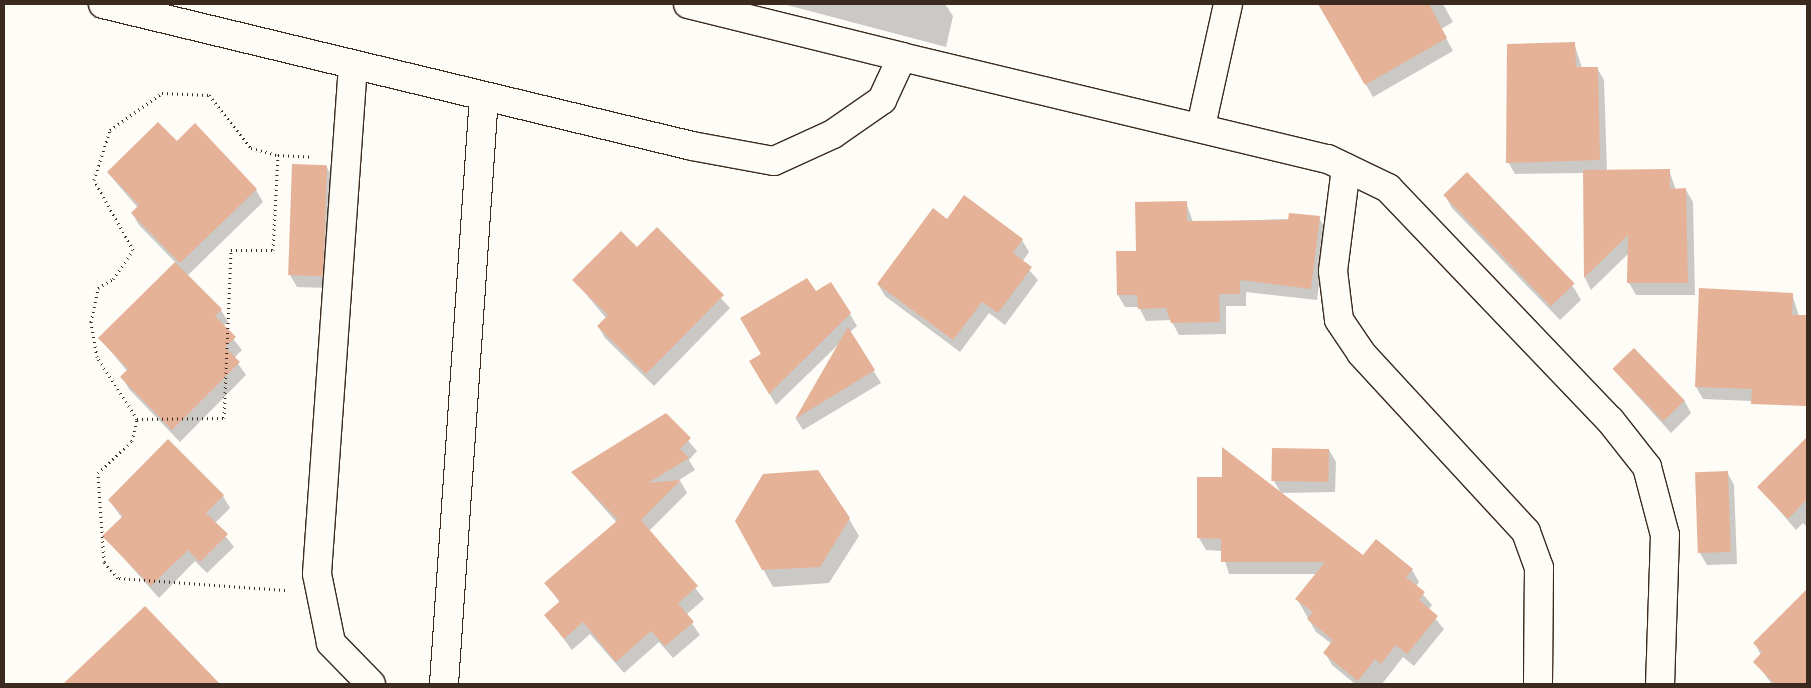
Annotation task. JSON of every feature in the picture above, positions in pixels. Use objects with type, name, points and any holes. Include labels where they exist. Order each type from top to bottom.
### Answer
[{"type":"street","points":[[103,4],[484,96],[774,161],[833,134],[882,100],[902,57]]},
{"type":"street","points":[[688,4],[902,57],[1201,126],[1346,168],[1388,188],[1610,420],[1647,467],[1665,535],[1660,684]]},
{"type":"street","points":[[1201,126],[1228,4]]},
{"type":"street","points":[[353,65],[317,574],[331,642],[372,684]]},
{"type":"street","points":[[444,684],[484,96]]},
{"type":"street","points":[[1346,168],[1333,271],[1338,320],[1361,353],[1526,532],[1539,568],[1538,684]]},
{"type":"path","points":[[321,592],[118,578],[104,562],[98,473],[132,441],[137,420],[96,358],[91,322],[98,288],[113,279],[133,250],[94,180],[110,130],[162,93],[209,96],[251,148],[278,155],[346,159]]},
{"type":"path","points":[[137,420],[224,418],[231,250],[273,250],[278,155]]},
{"type":"building","points":[[1318,4],[1429,4],[1447,38],[1365,85]]},
{"type":"building","points":[[1575,42],[1576,67],[1598,67],[1600,160],[1506,163],[1507,44]]},
{"type":"building","points":[[158,122],[177,141],[195,123],[257,189],[180,263],[131,213],[139,205],[107,172]]},
{"type":"building","points":[[292,164],[327,165],[323,276],[288,275]]},
{"type":"building","points":[[1670,169],[1670,189],[1686,188],[1688,283],[1627,283],[1628,235],[1584,278],[1583,170]]},
{"type":"building","points":[[1467,172],[1575,283],[1551,306],[1443,195]]},
{"type":"building","points":[[964,195],[1023,239],[1013,253],[1032,267],[998,313],[982,302],[953,340],[877,284],[933,208],[947,219]]},
{"type":"building","points":[[1187,201],[1187,221],[1288,220],[1289,213],[1320,216],[1311,289],[1240,280],[1240,294],[1219,294],[1220,322],[1171,323],[1166,308],[1138,309],[1137,295],[1117,295],[1116,251],[1136,251],[1135,202]]},
{"type":"building","points":[[657,227],[724,295],[646,374],[597,326],[608,315],[572,280],[621,231],[637,247]]},
{"type":"building","points":[[175,262],[222,309],[215,316],[236,337],[225,347],[240,362],[172,430],[120,377],[128,369],[98,338]]},
{"type":"building","points":[[807,278],[816,291],[831,282],[851,313],[769,394],[749,361],[761,354],[740,318]]},
{"type":"building","points":[[1699,288],[1793,293],[1792,315],[1807,315],[1807,406],[1751,404],[1752,389],[1695,387]]},
{"type":"building","points":[[848,327],[875,370],[795,419]]},
{"type":"building","points":[[1634,348],[1685,401],[1663,421],[1612,369]]},
{"type":"building","points":[[666,413],[691,438],[680,449],[689,458],[648,483],[681,480],[641,520],[698,586],[678,603],[694,622],[665,646],[651,631],[616,662],[583,622],[564,639],[544,615],[560,601],[544,583],[618,520],[571,472]]},
{"type":"building","points":[[1807,437],[1807,499],[1788,519],[1757,487]]},
{"type":"building","points":[[168,439],[224,495],[206,513],[228,534],[200,562],[188,550],[151,586],[102,536],[123,516],[108,500]]},
{"type":"building","points":[[1222,447],[1363,555],[1376,539],[1413,569],[1406,577],[1425,592],[1419,600],[1438,616],[1407,654],[1396,645],[1381,664],[1375,659],[1358,681],[1323,653],[1333,640],[1307,619],[1313,612],[1295,599],[1325,562],[1221,562],[1221,539],[1197,538],[1197,477],[1222,477]]},
{"type":"building","points":[[1272,448],[1329,449],[1328,482],[1271,481]]},
{"type":"building","points":[[818,470],[850,518],[820,567],[762,570],[735,521],[763,474]]},
{"type":"building","points":[[1728,471],[1731,552],[1698,553],[1695,472]]},
{"type":"building","points":[[1807,589],[1807,684],[1775,684],[1753,662],[1762,652],[1753,643]]},
{"type":"building","points":[[145,606],[220,684],[63,684]]}]
